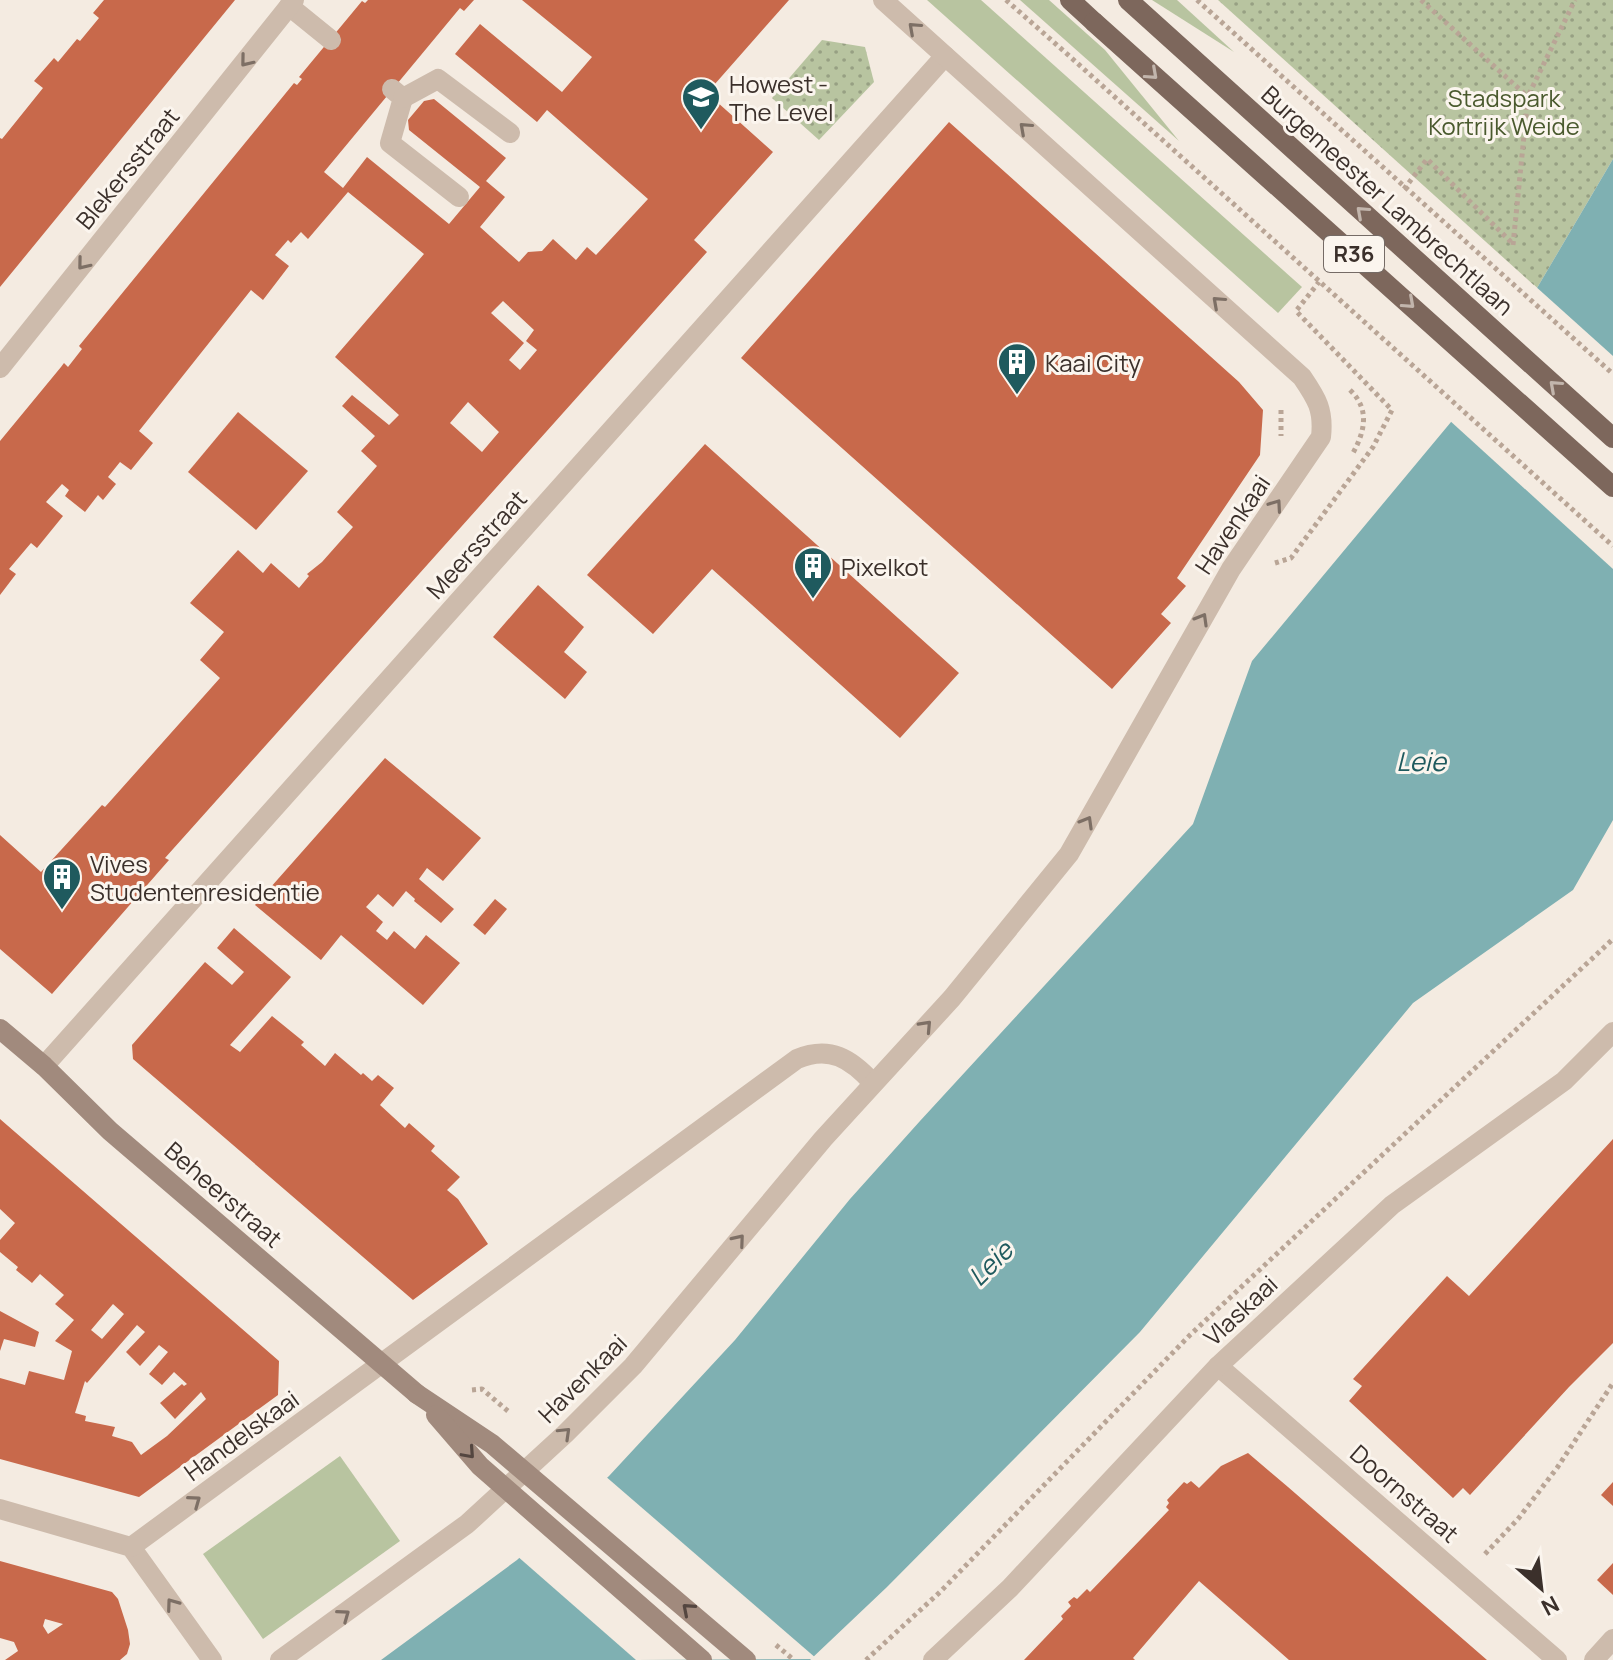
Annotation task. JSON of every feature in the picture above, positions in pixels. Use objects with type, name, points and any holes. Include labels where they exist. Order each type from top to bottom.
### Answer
[{"type":"main road","name":"R36","points":[[1070,0],[1613,487]]},
{"type":"main road","name":"Burgemeester Lambrechtlaan","points":[[1128,0],[1613,438]]},
{"type":"street","name":"Havenkaai","points":[[280,1660],[467,1524],[565,1434],[633,1366],[873,1083],[952,998],[1069,854],[1231,569],[1321,437],[1323,418],[1316,399],[1302,377],[883,0]]},
{"type":"street","points":[[292,3],[331,40]]},
{"type":"street","name":"Blekersstraat","points":[[0,368],[292,3]]},
{"type":"street","name":"Meersstraat","points":[[44,1066],[945,56]]},
{"type":"street","points":[[459,197],[390,143],[398,94],[438,79],[510,133]]},
{"type":"street","name":"Beheerstraat","points":[[0,1029],[44,1066],[110,1131],[382,1365],[417,1394],[492,1444],[746,1660]]},
{"type":"street","name":"Vlaskaai","points":[[933,1660],[1010,1588],[1218,1366],[1392,1205],[1564,1081],[1613,1032]]},
{"type":"street","points":[[382,1365],[797,1059],[818,1052],[840,1055],[859,1067],[873,1083]]},
{"type":"street","name":"Handelskaai","points":[[131,1547],[382,1365]]},
{"type":"street","name":"Doornstraat","points":[[1218,1366],[1557,1660]]},
{"type":"street","name":"Beheerstraat","points":[[417,1394],[480,1466],[702,1660]]},
{"type":"street","points":[[0,1509],[131,1547],[212,1660]]},
{"type":"street","points":[[1594,1660],[1613,1639]]},
{"type":"path","points":[[1006,0],[1613,546]]},
{"type":"path","name":"Burgemeester Lambrechtlaan","points":[[1197,0],[1613,374]]},
{"type":"path","points":[[1421,0],[1528,96]]},
{"type":"path","points":[[1404,189],[1427,159],[1513,245],[1528,96],[1575,0]]},
{"type":"path","points":[[1264,567],[1291,558],[1373,447],[1392,410],[1296,311],[1319,282]]},
{"type":"path","points":[[1278,402],[1282,413],[1281,442]]},
{"type":"path","points":[[866,1660],[940,1592],[1190,1335],[1613,939]]},
{"type":"path","points":[[1462,1578],[1518,1519],[1557,1468],[1613,1383]]},
{"type":"green space","points":[[927,0],[981,0],[1302,287],[1278,313]]},
{"type":"green space","points":[[1020,0],[1049,0],[1105,50],[1179,141]]},
{"type":"green space","points":[[1152,0],[1177,0],[1234,52]]},
{"type":"green space","name":"Stadspark Kortrijk Weide","points":[[1218,0],[1613,0],[1613,159],[1537,288]]},
{"type":"green space","points":[[822,40],[865,47],[874,82],[819,140],[772,98]]},
{"type":"green space","points":[[340,1456],[400,1541],[263,1639],[203,1554]]},
{"type":"water","name":"Leie","points":[[1613,159],[1613,820],[1573,890],[1413,1003],[1140,1332],[887,1587],[810,1660],[381,1660],[517,1560],[609,1476],[735,1340],[850,1199],[1193,824],[1252,661],[1451,422],[1537,288]]},
{"type":"pier","points":[[1534,285],[1613,356],[1613,569],[1448,419]]},
{"type":"pier","points":[[604,1475],[817,1659],[636,1660],[516,1555]]},
{"type":"building","points":[[104,0],[235,0],[0,287],[0,138],[43,88],[34,81],[54,58],[58,62],[77,39],[80,41],[99,18],[93,13]]},
{"type":"building","points":[[368,0],[474,0],[464,11],[460,8],[324,172],[343,188],[367,157],[449,224],[480,187],[409,130],[408,120],[424,101],[434,99],[506,158],[486,181],[505,197],[480,227],[519,262],[528,252],[542,251],[553,239],[576,260],[587,247],[596,255],[648,199],[547,110],[537,122],[455,54],[480,24],[562,92],[592,57],[522,0],[789,0],[707,93],[773,152],[694,240],[707,252],[165,858],[169,860],[52,994],[0,949],[0,835],[41,872],[102,805],[105,807],[220,678],[200,660],[224,632],[190,603],[238,550],[263,573],[271,563],[299,588],[309,576],[307,574],[353,527],[337,512],[377,466],[361,451],[375,436],[342,406],[352,395],[389,425],[399,415],[335,357],[424,254],[348,192],[308,239],[301,232],[291,243],[288,240],[275,255],[289,266],[263,300],[251,290],[139,431],[153,443],[131,470],[120,462],[108,477],[116,484],[103,500],[98,495],[85,512],[65,496],[69,490],[62,484],[46,502],[63,516],[37,548],[31,543],[9,569],[16,574],[0,595],[0,441],[64,363],[68,367],[82,349],[79,346],[294,83],[297,85],[302,79],[299,77],[362,1],[365,3]],"holes":[[[503,301],[534,330],[526,341],[537,350],[520,370],[509,360],[524,343],[491,313]],[[468,402],[499,432],[482,452],[450,423]]]},
{"type":"building","name":"Kaai City","points":[[949,122],[1239,382],[1263,410],[1260,455],[1177,578],[1186,586],[1161,614],[1171,623],[1112,689],[741,358]]},
{"type":"building","points":[[238,412],[308,471],[256,530],[188,472]]},
{"type":"building","name":"Pixelkot","points":[[705,444],[959,673],[900,738],[712,569],[653,634],[587,575]]},
{"type":"building","points":[[538,585],[584,627],[564,652],[587,672],[565,699],[493,637]]},
{"type":"building","points":[[385,758],[481,838],[443,881],[427,868],[419,879],[454,909],[441,923],[406,891],[393,907],[378,894],[366,907],[383,922],[376,931],[387,940],[394,931],[415,949],[426,935],[460,963],[423,1005],[341,935],[321,960],[255,905]]},
{"type":"building","points":[[495,899],[507,909],[485,935],[473,925]]},
{"type":"building","points":[[234,928],[291,977],[230,1045],[240,1052],[272,1016],[304,1042],[301,1045],[325,1066],[335,1053],[372,1081],[378,1075],[394,1088],[380,1105],[405,1128],[409,1123],[435,1146],[431,1151],[460,1177],[447,1190],[458,1199],[488,1244],[413,1300],[133,1059],[132,1045],[205,962],[232,985],[244,972],[217,948]]},
{"type":"building","points":[[0,1119],[279,1361],[278,1395],[139,1497],[0,1459],[0,1378],[25,1385],[29,1371],[64,1380],[72,1351],[55,1341],[74,1320],[55,1304],[64,1295],[40,1274],[32,1283],[0,1252],[0,1240],[15,1223],[0,1209]],"holes":[[[113,1304],[124,1314],[102,1339],[91,1330]],[[137,1325],[145,1332],[126,1352],[140,1366],[159,1345],[168,1352],[149,1374],[162,1385],[174,1372],[187,1384],[182,1384],[160,1403],[175,1419],[201,1392],[206,1399],[167,1436],[141,1455],[132,1442],[112,1436],[115,1427],[85,1421],[86,1416],[75,1413],[85,1381],[87,1383]]]},
{"type":"building","points":[[1613,1139],[1613,1343],[1470,1495],[1463,1488],[1453,1498],[1349,1401],[1362,1386],[1353,1379],[1447,1276],[1469,1296]]},
{"type":"building","points":[[0,1311],[39,1332],[35,1347],[4,1339],[0,1351]]},
{"type":"building","points":[[1248,1453],[1487,1660],[1289,1660],[1199,1581],[1133,1658],[1135,1660],[1024,1660],[1063,1619],[1061,1616],[1071,1606],[1068,1602],[1074,1597],[1077,1599],[1087,1589],[1090,1592],[1169,1510],[1167,1500],[1184,1482],[1187,1484],[1191,1481],[1199,1488],[1221,1466]]},
{"type":"building","points":[[1613,1482],[1613,1506],[1601,1495]]},
{"type":"building","points":[[0,1561],[112,1592],[118,1599],[130,1644],[127,1654],[120,1660],[5,1660],[18,1651],[14,1642],[0,1638]],"holes":[[[45,1619],[63,1624],[48,1634],[43,1626]]]},
{"type":"building","points":[[1613,1563],[1613,1595],[1597,1580]]},
{"type":"place","name":"Howest - The Level","points":[[701,131]]},
{"type":"place","name":"Kaai City","points":[[1017,396]]},
{"type":"place","name":"Pixelkot","points":[[813,600]]},
{"type":"place","name":"Vives Studentenresidentie","points":[[62,911]]}]
